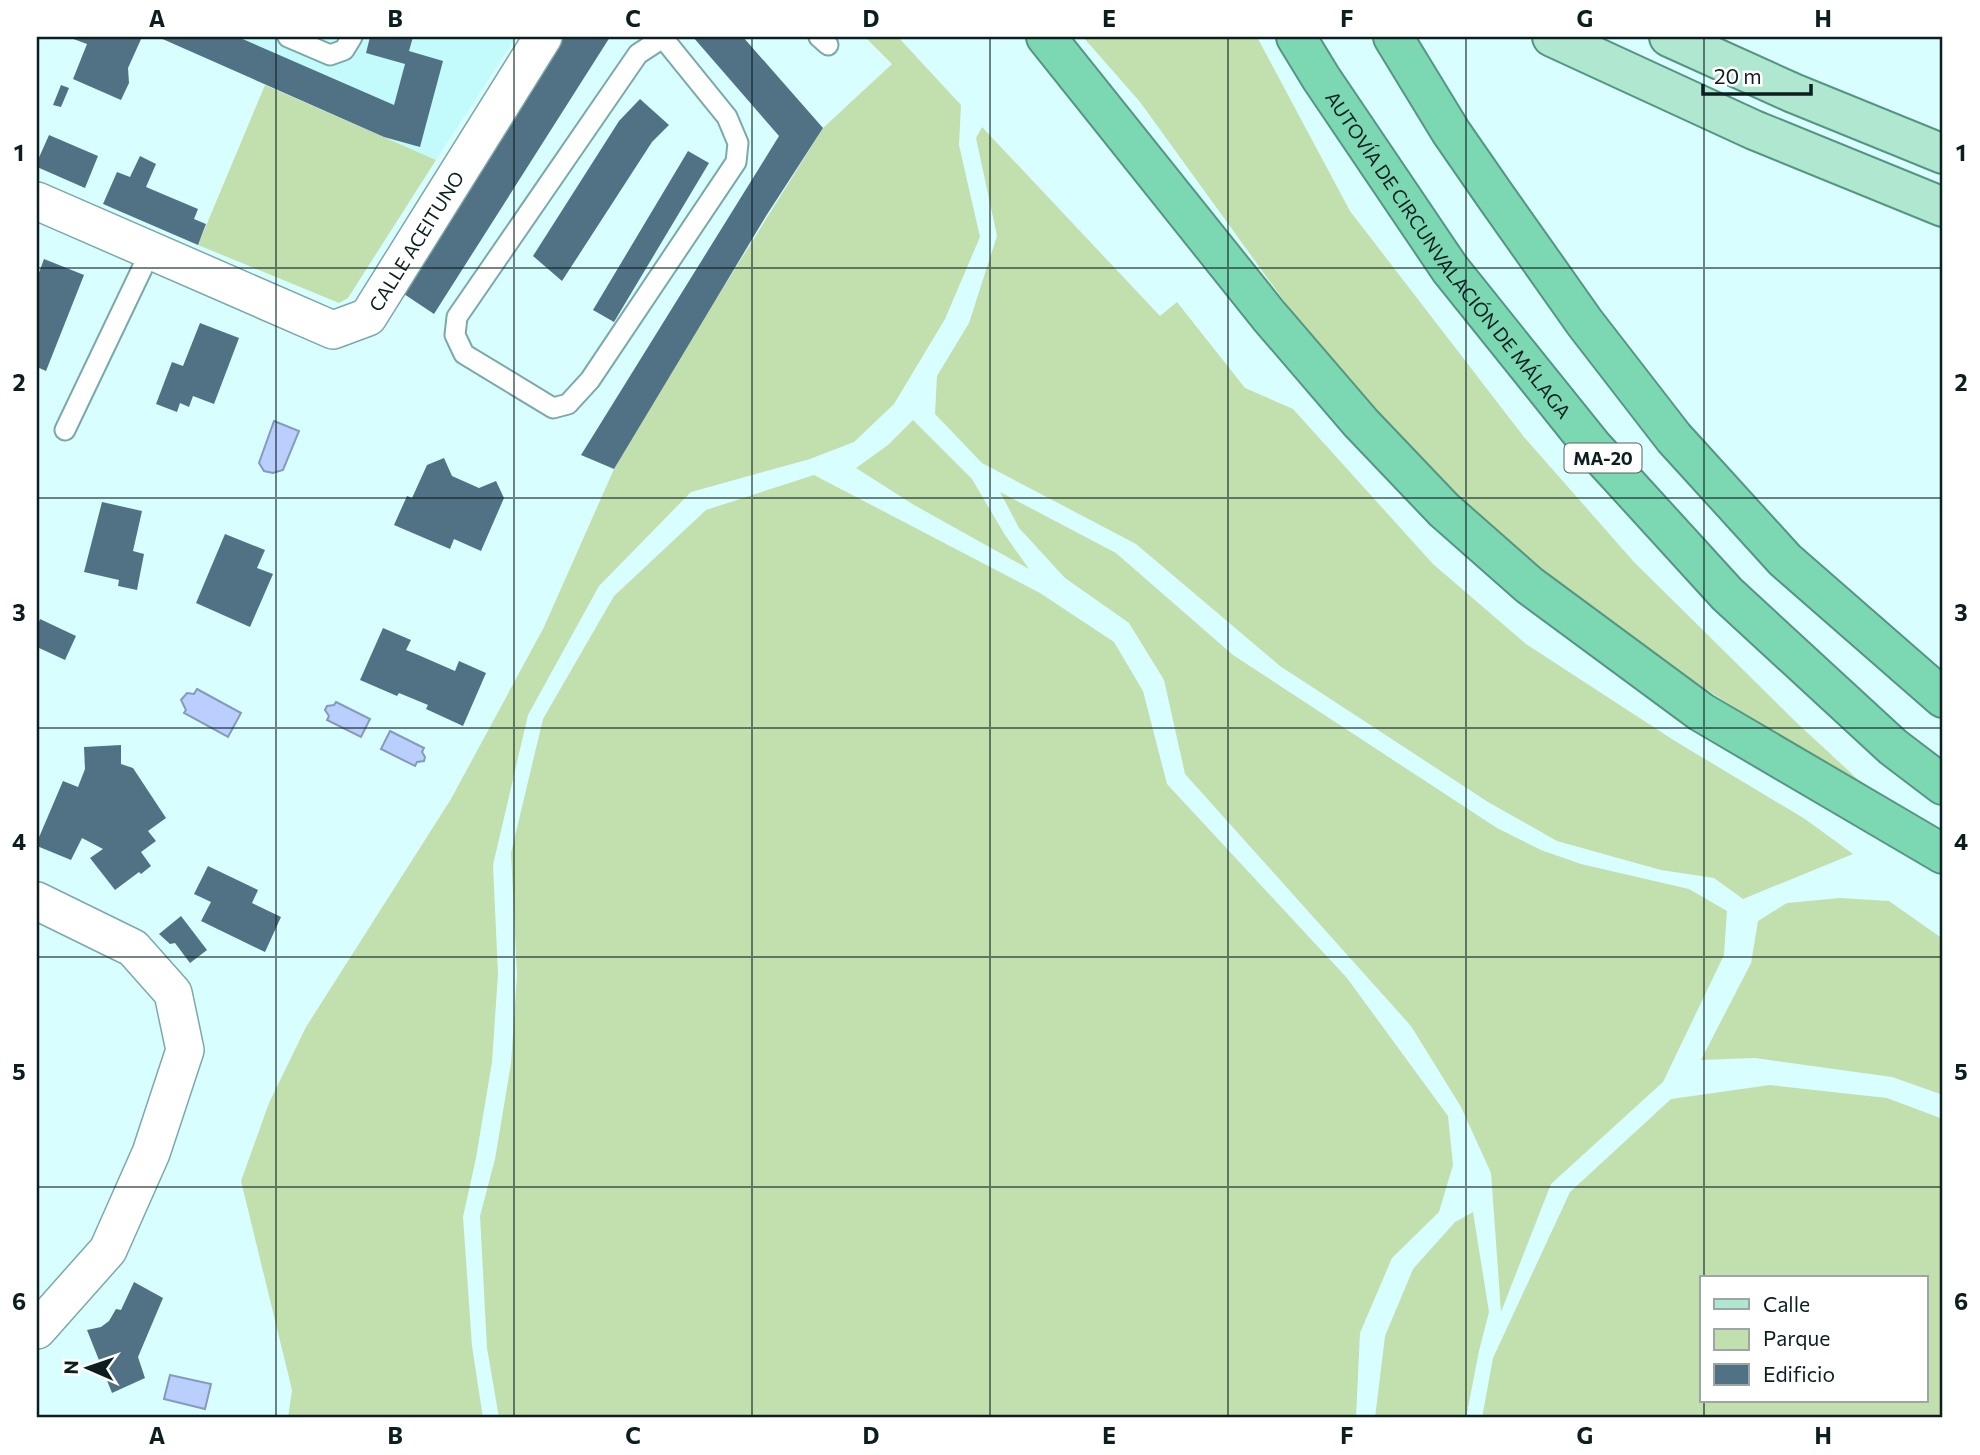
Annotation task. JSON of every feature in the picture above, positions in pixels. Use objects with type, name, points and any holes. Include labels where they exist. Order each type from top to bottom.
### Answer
[{"type":"highway","points":[[1046,37],[1269,316],[1361,423],[1444,510],[1529,585],[1701,712],[1943,854]]},
{"type":"highway","name":"AUTOVÍA DE CIRCUNVALACIÓN DE MÁLAGA","points":[[1296,37],[1451,270],[1592,446],[1727,594],[1893,747],[1943,785]]},
{"type":"highway","points":[[1393,37],[1451,132],[1585,323],[1674,438],[1785,560],[1943,698]]},
{"type":"main road","points":[[1552,37],[1754,130],[1943,207]]},
{"type":"main road","points":[[1669,37],[1793,93],[1943,154]]},
{"type":"street","name":"CALLE ACEITUNO","points":[[37,201],[333,330],[368,317],[543,37]]},
{"type":"street","points":[[37,901],[133,948],[173,993],[185,1050],[151,1153],[108,1250],[37,1330]]},
{"type":"lane","points":[[288,37],[330,55],[344,50],[352,37]]},
{"type":"lane","points":[[663,37],[727,117],[738,143],[736,162],[590,380],[568,404],[553,408],[464,354],[455,335],[457,317],[638,54],[663,37]]},
{"type":"lane","points":[[65,430],[151,250]]},
{"type":"shaded area","points":[[158,37],[516,37],[436,160]]},
{"type":"shaded area","points":[[274,421],[299,431],[283,470],[273,473],[264,471],[259,463]]},
{"type":"shaded area","points":[[197,689],[241,713],[228,737],[184,713],[186,710],[181,700],[187,693],[194,694]]},
{"type":"shaded area","points":[[336,702],[370,719],[361,737],[327,720],[327,706]]},
{"type":"shaded area","points":[[390,731],[424,748],[424,761],[417,762],[415,766],[381,749]]},
{"type":"shaded area","points":[[170,1375],[211,1384],[205,1409],[164,1399]]},
{"type":"green space","points":[[865,37],[898,37],[961,105],[959,145],[980,237],[945,319],[894,404],[854,442],[810,459],[691,492],[599,586],[528,715],[493,865],[498,974],[492,1062],[463,1217],[472,1346],[483,1418],[288,1418],[292,1390],[241,1181],[269,1103],[306,1027],[451,799],[544,627],[614,469],[683,352],[823,128],[892,64]]},
{"type":"green space","points":[[1083,37],[1257,37],[1350,211],[1524,437],[1634,562],[1797,723],[1879,799],[1696,683],[1541,572],[1434,475],[1347,388],[1140,102]]},
{"type":"green space","points":[[265,85],[436,160],[348,298],[339,303],[198,245]]},
{"type":"green space","points":[[982,127],[1160,316],[1177,302],[1245,388],[1293,409],[1433,564],[1526,644],[1675,741],[1805,819],[1853,854],[1743,899],[1714,878],[1661,870],[1557,841],[1488,802],[1280,666],[1136,544],[982,463],[935,414],[937,376],[969,323],[997,236],[976,138]]},
{"type":"green space","points":[[913,420],[972,479],[1029,569],[914,505],[856,468],[888,445]]},
{"type":"green space","points":[[814,475],[1040,593],[1114,642],[1143,691],[1167,784],[1347,978],[1448,1116],[1453,1165],[1439,1212],[1392,1258],[1360,1333],[1356,1418],[499,1418],[487,1348],[480,1216],[495,1159],[511,1063],[517,975],[511,853],[543,719],[614,596],[706,510]]},
{"type":"green space","points":[[1000,492],[1116,553],[1233,655],[1497,828],[1541,850],[1581,864],[1689,889],[1727,911],[1724,955],[1663,1082],[1551,1184],[1501,1312],[1491,1173],[1461,1107],[1411,1026],[1185,774],[1164,680],[1129,623],[1065,578],[1019,528]]},
{"type":"green space","points":[[1840,898],[1889,901],[1943,939],[1943,1095],[1892,1077],[1755,1058],[1701,1060],[1751,963],[1758,921],[1787,903]]},
{"type":"green space","points":[[1770,1085],[1887,1098],[1943,1119],[1943,1418],[1482,1418],[1493,1358],[1570,1192],[1671,1099]]},
{"type":"green space","points":[[1473,1212],[1489,1312],[1466,1418],[1375,1418],[1385,1336],[1413,1269],[1455,1222]]},
{"type":"building","points":[[68,37],[142,37],[128,68],[129,83],[121,100],[73,79],[87,44]]},
{"type":"building","points":[[158,37],[238,37],[394,105],[405,64],[366,53],[370,37],[413,37],[409,51],[443,61],[420,147],[384,137]]},
{"type":"building","points":[[564,37],[610,37],[434,314],[401,292]]},
{"type":"building","points":[[693,37],[743,37],[823,128],[766,216],[614,469],[581,455],[779,136]]},
{"type":"building","points":[[61,85],[69,88],[61,107],[53,105]]},
{"type":"building","points":[[640,99],[669,125],[652,142],[562,281],[533,256],[619,121]]},
{"type":"building","points":[[49,135],[98,156],[85,188],[37,167]]},
{"type":"building","points":[[688,151],[709,163],[614,322],[593,310]]},
{"type":"building","points":[[140,156],[156,164],[146,187],[198,209],[194,219],[206,224],[198,245],[103,204],[117,172],[130,177]]},
{"type":"building","points":[[44,259],[84,275],[46,371],[37,367],[37,278]]},
{"type":"building","points":[[200,323],[239,338],[214,404],[193,396],[189,407],[180,403],[177,412],[156,404],[172,362],[183,366]]},
{"type":"building","points":[[444,458],[452,476],[479,488],[496,481],[504,498],[481,551],[454,539],[450,549],[394,525],[407,496],[412,498],[427,465]]},
{"type":"building","points":[[102,502],[142,511],[133,551],[144,554],[137,590],[118,586],[119,580],[84,572]]},
{"type":"building","points":[[225,534],[265,550],[257,568],[273,574],[250,627],[196,603]]},
{"type":"building","points":[[40,619],[76,636],[65,660],[37,647],[37,627]]},
{"type":"building","points":[[383,628],[411,640],[406,650],[455,671],[459,661],[486,673],[463,726],[426,709],[428,705],[399,693],[397,696],[360,680]]},
{"type":"building","points":[[121,745],[121,764],[133,768],[166,818],[148,831],[156,841],[141,852],[151,866],[115,890],[90,858],[103,849],[82,838],[71,860],[37,846],[37,842],[63,781],[78,787],[85,769],[84,747]]},
{"type":"building","points":[[208,866],[258,890],[252,903],[281,917],[265,952],[201,921],[211,902],[194,894]]},
{"type":"building","points":[[181,916],[207,950],[190,963],[175,943],[170,944],[159,934]]},
{"type":"building","points":[[134,1282],[163,1298],[138,1357],[145,1378],[112,1393],[87,1330],[101,1327],[109,1321],[116,1309],[121,1310]]}]
